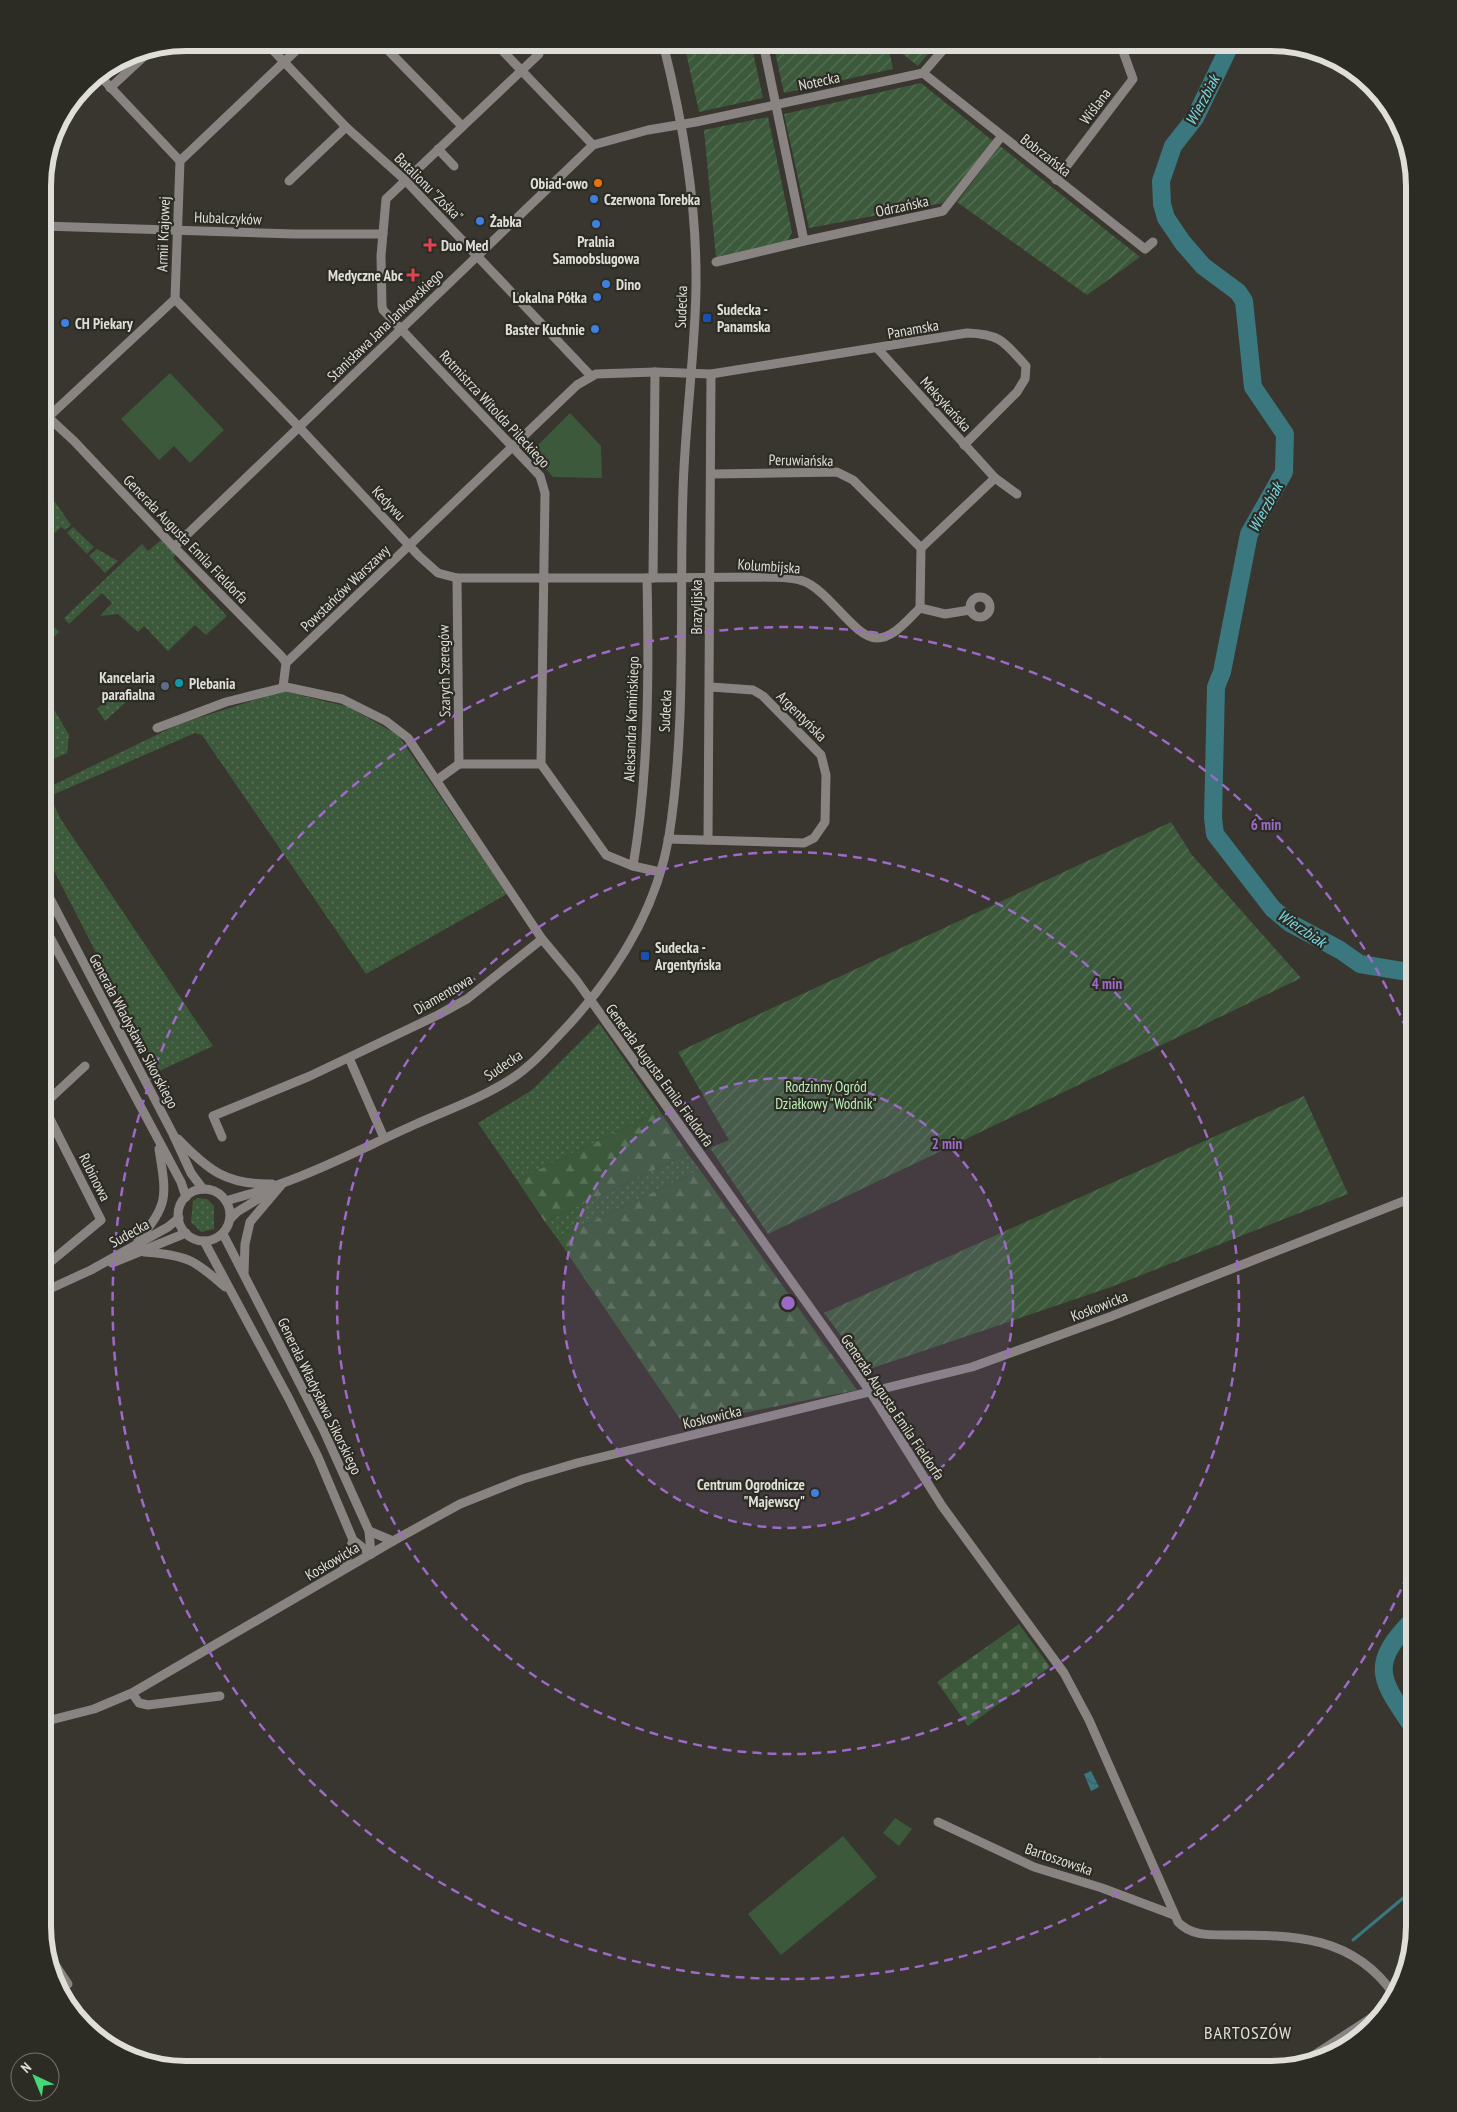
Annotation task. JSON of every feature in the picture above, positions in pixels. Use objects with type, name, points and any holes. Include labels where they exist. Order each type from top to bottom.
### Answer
[{"type":"street","name":"Batalionu \"Zośka\"","points":[[275,52],[346,127],[392,170],[406,180],[591,376]]},
{"type":"street","points":[[103,80],[180,161],[294,52]]},
{"type":"street","points":[[390,52],[462,126]]},
{"type":"street","points":[[504,52],[592,145]]},
{"type":"street","name":"Sudecka","points":[[230,1219],[237,1212],[283,1184],[481,1095],[513,1078],[536,1058],[590,1001],[618,965],[645,914],[660,872],[668,839],[679,716],[683,487],[695,310],[695,252],[689,164],[665,52]]},
{"type":"street","points":[[765,52],[804,241]]},
{"type":"street","points":[[923,73],[941,52]]},
{"type":"street","name":"Wiślana","points":[[1056,180],[1133,79],[1123,52]]},
{"type":"street","name":"Rotmistrza Witolda Pileckiego","points":[[539,54],[386,199],[383,234],[382,306],[383,310],[540,476],[543,483],[541,764]]},
{"type":"street","points":[[110,88],[140,60]]},
{"type":"street","name":"Notecka","points":[[682,124],[923,73]]},
{"type":"street","name":"Bobrzańska","points":[[923,73],[1001,137],[1145,249],[1153,242]]},
{"type":"street","name":"Stanisława Jana Jankowskiego","points":[[174,547],[592,145],[648,130],[682,124]]},
{"type":"street","points":[[289,181],[346,127]]},
{"type":"street","name":"Odrzańska","points":[[716,262],[804,241],[943,212],[1001,137]]},
{"type":"street","points":[[438,150],[454,166]]},
{"type":"street","name":"Armii Krajowej","points":[[174,299],[180,161]]},
{"type":"street","name":"Hubalczyków","points":[[52,226],[177,231],[383,234]]},
{"type":"street","points":[[52,414],[174,299]]},
{"type":"street","name":"Kedywu","points":[[174,299],[298,426],[432,569],[446,576],[457,578],[650,578]]},
{"type":"street","name":"Panamska","points":[[691,374],[712,374],[878,349],[967,333],[987,333],[1000,339],[1026,366],[1025,379],[1017,392],[964,445]]},
{"type":"street","name":"Meksykańska","points":[[878,349],[994,478],[1017,494]]},
{"type":"street","points":[[591,376],[655,372],[691,374]]},
{"type":"street","name":"Aleksandra Kamińskiego","points":[[632,866],[640,828],[648,676],[655,372]]},
{"type":"street","name":"Brazylijska","points":[[708,840],[711,687],[712,374]]},
{"type":"street","name":"Powstańców Warszawy","points":[[286,663],[577,385],[591,376]]},
{"type":"street","name":"Generała Augusta Emila Fieldorfa","points":[[52,425],[74,441],[286,663]]},
{"type":"street","name":"Peruwiańska","points":[[711,474],[837,472],[853,480],[921,548]]},
{"type":"street","points":[[970,610],[945,614],[920,608],[921,548],[994,478]]},
{"type":"street","name":"Szarych Szeregów","points":[[457,578],[459,764]]},
{"type":"street","points":[[650,578],[682,578]]},
{"type":"street","name":"Kolumbijska","points":[[682,578],[788,578],[803,581],[819,589],[869,637],[886,636],[920,608]]},
{"type":"street","points":[[283,687],[286,663]]},
{"type":"street","name":"Generała Augusta Emila Fieldorfa","points":[[157,728],[226,702],[283,687],[342,699],[386,721],[408,738],[438,780],[542,939],[577,981],[870,1393],[967,1542],[1064,1673],[1089,1720],[1174,1915]]},
{"type":"street","name":"Argentyńska","points":[[668,839],[804,842],[814,838],[825,822],[826,775],[821,754],[764,696],[753,690],[711,687]]},
{"type":"street","points":[[438,780],[459,764],[541,764],[606,855],[632,866],[660,872]]},
{"type":"street","name":"Generała Władysława Sikorskiego","points":[[52,902],[173,1134],[191,1173],[203,1189]]},
{"type":"street","name":"Diamentowa","points":[[222,1136],[213,1116],[349,1058],[467,999],[542,939]]},
{"type":"street","name":"Generała Władysława Sikorskiego","points":[[52,940],[158,1143],[181,1182],[186,1197]]},
{"type":"street","points":[[349,1058],[384,1138]]},
{"type":"street","points":[[51,1097],[85,1066]]},
{"type":"street","name":"Rubinowa","points":[[51,1122],[101,1220],[51,1261]]},
{"type":"street","points":[[173,1134],[204,1165],[214,1172],[233,1179],[264,1184],[283,1184]]},
{"type":"street","points":[[133,1246],[154,1223],[162,1206],[165,1183],[158,1143]]},
{"type":"street","points":[[244,1274],[244,1244],[250,1222],[283,1184]]},
{"type":"street","name":"Sudecka","points":[[226,1201],[283,1184]]},
{"type":"street","points":[[203,1189],[216,1192],[226,1201],[230,1219],[223,1234],[204,1241],[191,1237],[186,1233],[178,1218],[179,1210],[186,1197],[203,1189]]},
{"type":"street","name":"Koskowicka","points":[[51,1720],[94,1708],[132,1693],[393,1540],[460,1504],[523,1479],[623,1451],[870,1393],[972,1366],[1061,1335],[1406,1201]]},
{"type":"street","name":"Sudecka","points":[[51,1288],[90,1270],[168,1227],[178,1218]]},
{"type":"street","name":"Sudecka","points":[[90,1270],[143,1252],[186,1233]]},
{"type":"street","points":[[223,1234],[244,1274]]},
{"type":"street","points":[[204,1241],[231,1293]]},
{"type":"street","points":[[143,1252],[174,1254],[189,1259],[203,1268],[231,1293]]},
{"type":"street","name":"Generała Władysława Sikorskiego","points":[[244,1274],[323,1429],[369,1531],[371,1554]]},
{"type":"street","name":"Generała Władysława Sikorskiego","points":[[231,1293],[310,1440],[353,1540],[371,1554]]},
{"type":"street","points":[[369,1531],[393,1540]]},
{"type":"street","points":[[344,1569],[353,1540]]},
{"type":"street","points":[[132,1693],[139,1703],[148,1705],[220,1696]]},
{"type":"street","name":"Bartoszowska","points":[[938,1822],[1034,1867],[1102,1888],[1174,1915]]},
{"type":"street","points":[[1174,1915],[1184,1928],[1210,1935],[1275,1937],[1318,1942],[1333,1946],[1362,1960],[1380,1975],[1390,1989]]},
{"type":"street","points":[[60,1973],[68,1984]]},
{"type":"street","points":[[1322,2050],[1365,2022]]},
{"type":"green space","points":[[686,52],[753,52],[763,98],[699,112]]},
{"type":"green space","points":[[775,52],[889,52],[893,69],[784,93]]},
{"type":"green space","points":[[900,52],[930,52],[918,66]]},
{"type":"green space","points":[[921,83],[993,141],[943,203],[809,228],[784,114]]},
{"type":"green space","points":[[768,117],[792,232],[786,244],[716,258],[704,130]]},
{"type":"green space","points":[[1000,146],[1140,257],[1087,295],[957,202]]},
{"type":"green space","points":[[170,373],[224,430],[190,463],[174,446],[159,460],[121,419]]},
{"type":"green space","points":[[570,413],[601,446],[602,478],[553,477],[531,452]]},
{"type":"green space","points":[[52,502],[55,502],[71,525],[65,530],[61,527],[52,536]]},
{"type":"green space","points":[[73,527],[94,547],[87,554],[67,533]]},
{"type":"green space","points":[[161,540],[176,554],[173,558],[227,616],[206,635],[195,625],[168,651],[144,626],[138,632],[118,614],[100,616],[112,603],[102,593],[69,624],[64,618],[142,544],[148,551]]},
{"type":"green space","points":[[97,549],[118,561],[105,573],[89,556]]},
{"type":"green space","points":[[52,624],[59,632],[52,639]]},
{"type":"green space","points":[[117,690],[127,701],[105,721],[97,709]]},
{"type":"green space","points":[[283,691],[349,707],[398,735],[507,894],[366,974],[202,735],[195,733],[52,795],[52,786],[179,724]]},
{"type":"green space","points":[[52,706],[69,735],[67,753],[52,759]]},
{"type":"green space","points":[[52,800],[60,818],[213,1046],[157,1072],[52,866]]},
{"type":"green space","name":"Rodzinny Ogród Działkowy \"Wodnik\"","points":[[1171,822],[1192,855],[1301,978],[768,1234],[710,1148],[729,1140],[678,1052]]},
{"type":"green space","points":[[599,1023],[660,1111],[517,1180],[478,1123],[532,1090]]},
{"type":"green space","points":[[1304,1096],[1348,1194],[1111,1287],[867,1370],[824,1313]]},
{"type":"green space","points":[[660,1111],[688,1154],[545,1222],[517,1180]]},
{"type":"green space","points":[[688,1154],[700,1170],[557,1238],[545,1222]]},
{"type":"green space","points":[[700,1170],[857,1390],[684,1425],[557,1238]]},
{"type":"green space","points":[[198,1198],[207,1199],[214,1206],[214,1229],[201,1232],[191,1222],[193,1201]]},
{"type":"green space","points":[[1019,1624],[1050,1667],[968,1726],[937,1682]]},
{"type":"green space","points":[[895,1818],[912,1829],[899,1846],[883,1833]]},
{"type":"green space","points":[[843,1836],[877,1877],[781,1955],[748,1914]]},
{"type":"water","points":[[1091,1771],[1099,1787],[1091,1791],[1084,1774]]},
{"type":"water","points":[[1100,2057],[1104,2061],[1096,2061]]},
{"type":"waterway","name":"Wierzbiak","points":[[1227,52],[1195,118],[1173,146],[1161,181],[1162,204],[1166,218],[1183,243],[1203,266],[1238,292],[1244,301],[1253,387],[1285,434],[1284,472],[1249,534],[1222,672],[1216,687],[1213,818],[1215,834],[1273,909],[1290,923],[1340,950],[1360,964],[1406,972]]},
{"type":"waterway","name":"Wierzbiak","points":[[1406,1628],[1389,1649],[1384,1662],[1384,1674],[1387,1685],[1406,1717]]},
{"type":"waterway","points":[[1353,1940],[1406,1896]]},
{"type":"place","name":"Obiad-owo","points":[[598,183]]},
{"type":"place","name":"Czerwona Torebka","points":[[594,199]]},
{"type":"place","name":"Żabka","points":[[480,221]]},
{"type":"place","name":"Pralnia Samoobslugowa","points":[[596,224]]},
{"type":"place","name":"Duo Med","points":[[430,245]]},
{"type":"place","name":"Medyczne Abc","points":[[413,275]]},
{"type":"place","name":"Dino","points":[[606,284]]},
{"type":"place","name":"Lokalna Półka","points":[[597,297]]},
{"type":"place","name":"Sudecka - Panamska","points":[[707,318]]},
{"type":"place","name":"CH Piekary","points":[[65,323]]},
{"type":"place","name":"Baster Kuchnie","points":[[595,329]]},
{"type":"place","name":"Plebania","points":[[179,683]]},
{"type":"place","name":"Kancelaria parafialna","points":[[165,686]]},
{"type":"place","name":"Sudecka - Argentyńska","points":[[645,956]]},
{"type":"place","name":"Centrum Ogrodnicze \"Majewscy\"","points":[[815,1493]]},
{"type":"district","name":"BARTOSZÓW","points":[[1248,2032]]}]
